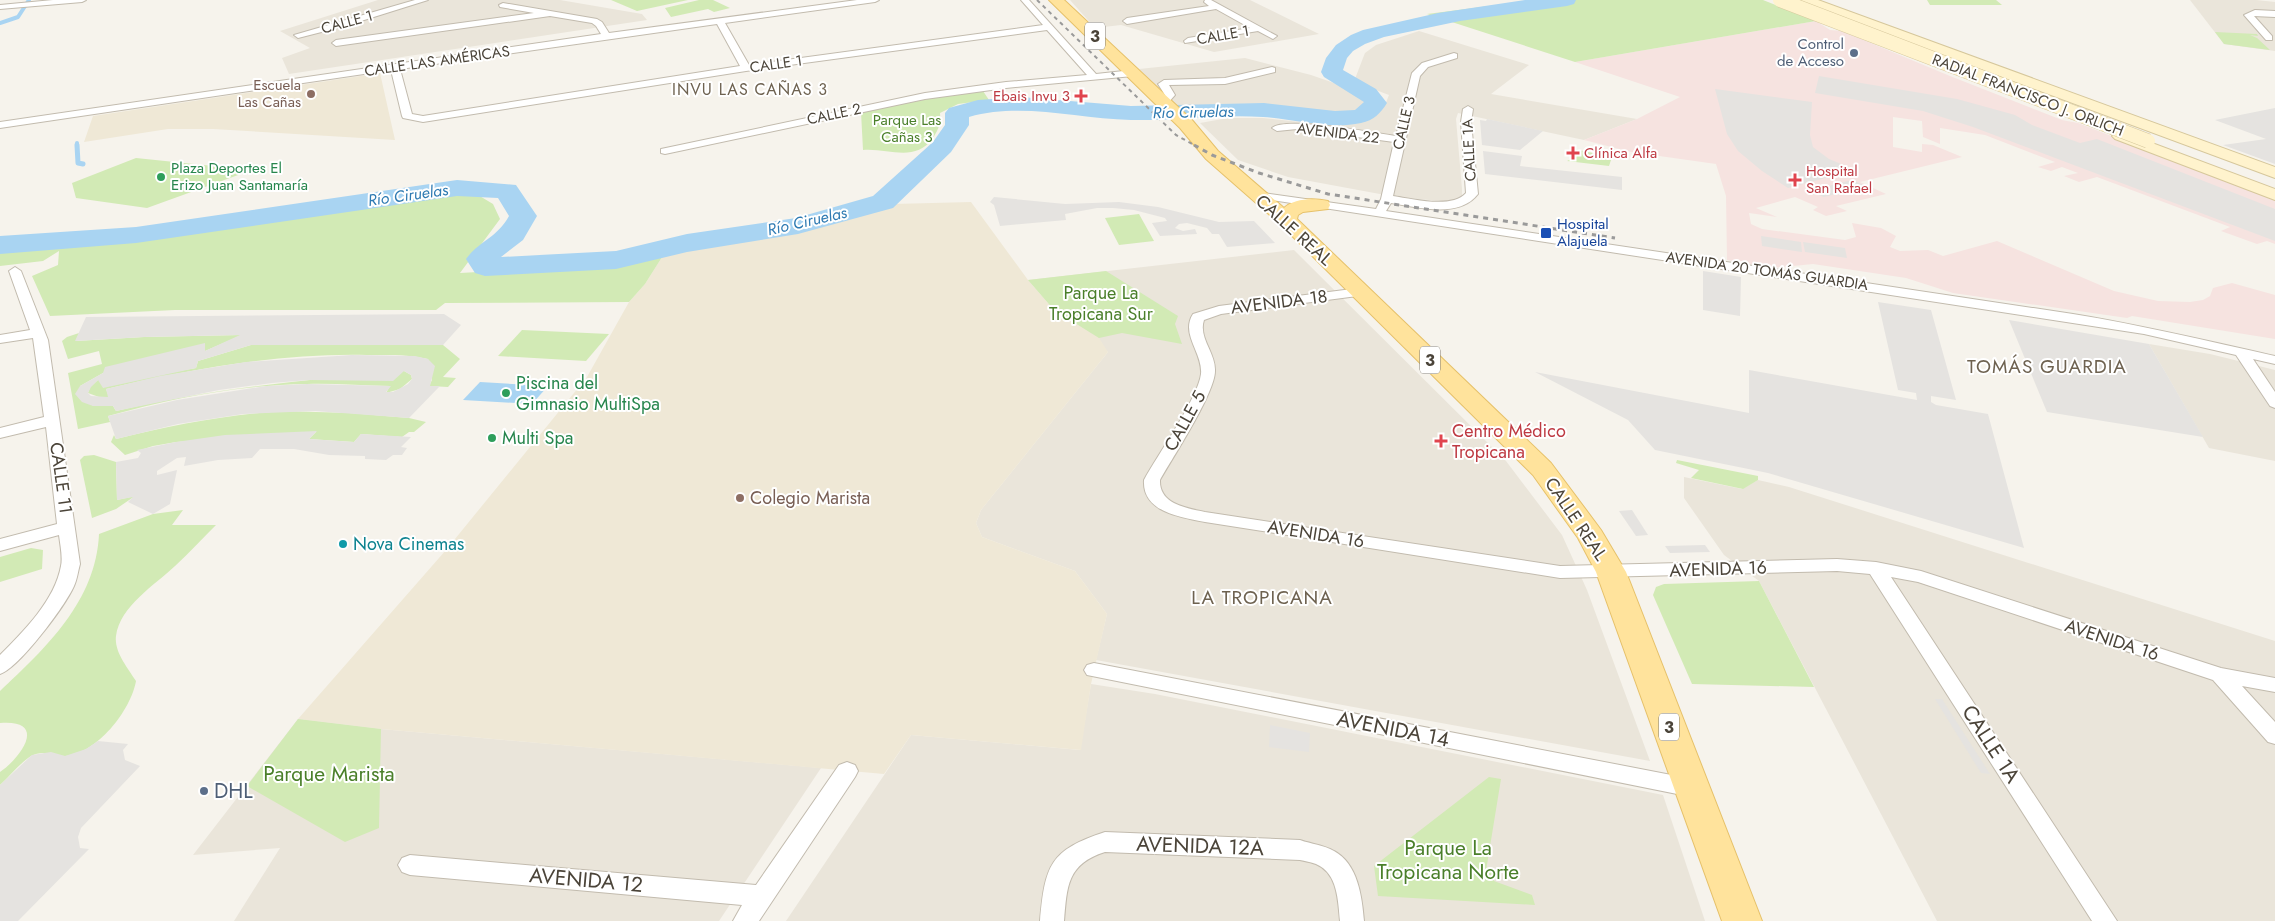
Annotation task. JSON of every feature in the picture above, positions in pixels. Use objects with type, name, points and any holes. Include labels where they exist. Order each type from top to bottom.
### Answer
[{"type":"main road","name":"CALLE REAL","points":[[1056,0],[1186,124],[1212,155],[1286,220],[1542,469],[1591,536],[1611,572],[1742,921]]},
{"type":"main road","points":[[1772,0],[1996,88],[2275,193]]},
{"type":"main road","name":"RADIAL FRANCISCO J. ORLICH","points":[[1780,0],[2275,183]]},
{"type":"main road","name":"RADIAL FRANCISCO J. ORLICH","points":[[1797,0],[2155,140],[2275,193]]},
{"type":"main road","points":[[1807,0],[2275,173]]},
{"type":"main road","points":[[1942,67],[1958,70],[1991,68]]},
{"type":"main road","points":[[1996,88],[1992,84],[2017,78]]},
{"type":"main road","points":[[1286,220],[1288,213],[1292,209],[1321,205]]},
{"type":"street","points":[[4,7],[77,0]]},
{"type":"street","name":"CALLE 1","points":[[298,35],[424,0]]},
{"type":"street","points":[[787,0],[791,11]]},
{"type":"street","name":"CALLE LAS AMÉRICAS","points":[[302,74],[440,57],[604,32],[875,0]]},
{"type":"street","points":[[1025,0],[1093,76]]},
{"type":"street","points":[[1204,0],[1272,36]]},
{"type":"street","points":[[503,5],[594,21],[599,24],[604,32]]},
{"type":"street","points":[[1127,21],[1216,7]]},
{"type":"street","name":"CALLE 1","points":[[336,43],[551,13]]},
{"type":"street","points":[[2268,38],[2248,15],[2255,13],[2275,14]]},
{"type":"street","points":[[718,20],[746,68]]},
{"type":"street","name":"CALLE LAS AMÉRICAS","points":[[604,32],[640,24]]},
{"type":"street","name":"CALLE 1","points":[[395,67],[407,116],[415,119],[746,68],[1049,27]]},
{"type":"street","name":"CALLE 1","points":[[1188,41],[1257,29]]},
{"type":"street","name":"CALLE 3","points":[[1379,214],[1387,199],[1415,75],[1425,65],[1454,56]]},
{"type":"street","name":"CALLE LAS AMÉRICAS","points":[[0,125],[395,67],[440,57]]},
{"type":"street","points":[[1163,102],[1170,95],[1163,84],[1167,82],[1230,80],[1272,70]]},
{"type":"street","name":"CALLE 2","points":[[665,151],[925,96],[1133,72]]},
{"type":"street","name":"CALLE 1A","points":[[1387,199],[1450,205],[1466,202],[1472,194],[1466,122],[1468,109]]},
{"type":"street","name":"AVENIDA 22","points":[[1277,128],[1298,126],[1400,140]]},
{"type":"street","name":"AVENIDA 20 TOMÁS GUARDIA","points":[[1256,195],[2037,312],[2144,330],[2275,360]]},
{"type":"street","name":"CALLE 11","points":[[0,667],[54,604],[65,586],[71,564],[68,526],[39,333],[15,271]]},
{"type":"street","name":"AVENIDA 18","points":[[1198,317],[1220,310],[1360,292]]},
{"type":"street","name":"CALLE 5","points":[[1153,495],[1152,480],[1201,394],[1206,381],[1207,362],[1195,329],[1198,317]]},
{"type":"street","points":[[0,339],[39,333]]},
{"type":"street","points":[[2240,351],[2275,403]]},
{"type":"street","points":[[0,433],[53,420]]},
{"type":"street","name":"AVENIDA 16","points":[[1153,495],[1168,507],[1205,517],[1560,572],[1837,565],[1876,568],[1921,577],[2220,675],[2275,685]]},
{"type":"street","points":[[0,545],[68,526]]},
{"type":"street","name":"CALLE 1A","points":[[1876,568],[2105,921]]},
{"type":"street","name":"AVENIDA 14","points":[[1094,670],[1692,788]]},
{"type":"street","points":[[2220,675],[2275,736]]},
{"type":"street","points":[[745,921],[847,771]]},
{"type":"street","name":"AVENIDA 12A","points":[[1075,854],[1105,842],[1300,850],[1327,859],[1342,874],[1349,894],[1352,921]]},
{"type":"street","points":[[1052,921],[1055,888],[1062,869],[1075,854]]},
{"type":"street","name":"AVENIDA 12","points":[[410,865],[761,896]]},
{"type":"shaded area","points":[[378,0],[560,0],[642,14],[647,20],[289,74],[282,58],[310,48],[280,31]]},
{"type":"shaded area","points":[[1070,0],[1250,0],[1319,34],[1214,52],[1121,25],[1095,28]]},
{"type":"shaded area","points":[[2190,0],[2256,0],[2275,2],[2275,51],[2224,44]]},
{"type":"shaded area","name":"Hospital San Rafael","points":[[1816,21],[1830,30],[1842,31],[2062,120],[2078,123],[2275,200],[2275,244],[2267,241],[2257,244],[2221,231],[2230,227],[2097,177],[2079,182],[2064,176],[2078,173],[2062,167],[2051,171],[2038,167],[2055,162],[1985,135],[1940,128],[1940,144],[1923,137],[1922,121],[1893,117],[1893,147],[1922,152],[1922,144],[1933,145],[1962,157],[1860,182],[1886,194],[1836,206],[1847,211],[1826,216],[1813,210],[1818,207],[1795,197],[1756,208],[1777,217],[1749,213],[1751,224],[1762,229],[1845,240],[1856,237],[1852,223],[1881,228],[1896,236],[1890,247],[1900,251],[1928,250],[1943,256],[1997,241],[2114,291],[2158,301],[2190,302],[2203,300],[2210,296],[2213,288],[2232,283],[2275,295],[2275,339],[2132,316],[2127,318],[1953,293],[1906,278],[1813,264],[1773,268],[1727,260],[1726,196],[1716,164],[1631,152],[1584,140],[1637,119],[1680,97],[1575,62]]},
{"type":"shaded area","points":[[1419,31],[1529,65],[1491,94],[1637,119],[1584,140],[1458,113],[1456,119],[1462,198],[1451,202],[1396,197],[1288,177],[1238,160],[1200,123],[1228,118],[1263,118],[1300,122],[1351,122],[1376,114],[1385,105],[1389,95],[1360,84],[1355,79],[1365,53],[1376,45]]},
{"type":"shaded area","points":[[1245,58],[1311,75],[1357,91],[1371,102],[1356,113],[1330,114],[1248,104],[1178,108],[1139,69]]},
{"type":"shaded area","name":"Escuela Las Cañas","points":[[380,73],[395,140],[213,129],[168,129],[84,142],[93,116]]},
{"type":"shaded area","points":[[1819,76],[1957,99],[2015,115],[2032,125],[2080,143],[2097,139],[2275,209],[2275,241],[1973,127],[1923,111],[1815,93]]},
{"type":"shaded area","points":[[1715,89],[1812,102],[1810,135],[1813,147],[1829,159],[1856,170],[1788,188],[1762,171],[1738,151],[1727,134]]},
{"type":"shaded area","points":[[2275,108],[2275,164],[2223,145],[2266,139],[2215,120]]},
{"type":"shaded area","points":[[1487,119],[1543,131],[1520,150],[1482,145],[1480,120],[1486,121]]},
{"type":"shaded area","points":[[1483,151],[1522,156],[1520,166],[1622,177],[1622,190],[1485,174]]},
{"type":"shaded area","points":[[1852,180],[1866,186],[1824,197],[1809,191]]},
{"type":"shaded area","points":[[994,197],[1065,204],[1119,202],[1158,207],[1219,222],[1254,221],[1275,243],[1227,247],[1219,234],[1212,234],[1207,228],[1187,223],[1179,224],[1175,228],[1183,231],[1195,229],[1197,234],[1160,236],[1152,223],[1167,221],[1165,218],[1134,210],[1113,208],[1097,208],[1065,214],[1066,220],[1000,226],[994,205],[990,202]]},
{"type":"shaded area","name":"Colegio Marista","points":[[971,202],[1028,280],[1054,310],[1099,338],[1108,352],[981,510],[976,523],[982,537],[1075,571],[1107,614],[1091,684],[1081,750],[911,735],[884,774],[381,729],[298,719],[446,550],[587,377],[629,302],[645,284],[664,254],[782,233],[893,204]]},
{"type":"shaded area","points":[[1761,236],[1801,242],[1802,252],[1762,246]]},
{"type":"shaded area","points":[[1803,242],[1845,248],[1847,258],[1805,252]]},
{"type":"shaded area","points":[[1294,250],[1506,461],[1562,535],[1587,590],[1650,761],[1096,660],[1107,614],[1075,571],[982,537],[976,523],[981,510],[1108,352],[1028,280]]},
{"type":"shaded area","points":[[1703,271],[1741,277],[1740,316],[1703,310]]},
{"type":"shaded area","points":[[1878,302],[1931,310],[1956,400],[1931,396],[1931,402],[1936,405],[1988,414],[2024,548],[1768,473],[1655,450],[1628,420],[1535,372],[1749,413],[1749,370],[1917,400],[1916,393],[1898,390]]},
{"type":"shaded area","points":[[444,314],[461,325],[443,345],[251,345],[198,361],[196,368],[103,388],[98,380],[88,393],[91,396],[108,397],[106,389],[160,376],[246,362],[352,355],[415,356],[428,359],[435,366],[430,386],[440,386],[409,418],[315,411],[243,414],[178,424],[116,439],[108,416],[177,400],[266,386],[307,384],[391,386],[386,392],[393,392],[408,384],[412,379],[411,375],[404,371],[393,381],[309,380],[272,383],[219,390],[116,411],[113,406],[93,406],[82,402],[75,394],[80,386],[103,373],[105,367],[205,343],[205,351],[240,335],[75,341],[86,317]]},
{"type":"shaded area","points":[[2009,320],[2149,344],[2203,437],[2047,412]]},
{"type":"shaded area","points":[[2149,344],[2210,354],[2275,370],[2275,461],[2209,448]]},
{"type":"shaded area","points":[[317,431],[309,439],[354,442],[361,434],[411,437],[401,447],[407,448],[402,455],[393,455],[386,460],[365,459],[365,456],[329,455],[294,449],[260,449],[252,458],[218,460],[184,466],[186,457],[177,458],[157,471],[157,475],[177,470],[170,504],[153,514],[128,502],[133,497],[117,500],[116,462],[138,458],[141,453],[137,450],[225,435]]},
{"type":"shaded area","points":[[1684,477],[1742,489],[1758,480],[1789,487],[2275,641],[2275,921],[1937,921],[1759,581],[1724,555],[1684,498]]},
{"type":"shaded area","points":[[1632,510],[1648,535],[1636,536],[1619,511]]},
{"type":"shaded area","points":[[1705,545],[1710,552],[1670,553],[1665,546]]},
{"type":"shaded area","points":[[1091,684],[1155,694],[1663,795],[1705,921],[786,921],[911,735],[1080,750]]},
{"type":"shaded area","points":[[1935,699],[1942,699],[1990,774],[1981,773]]},
{"type":"shaded area","points":[[298,719],[381,729],[821,768],[719,921],[234,921],[280,848],[193,855]]},
{"type":"shaded area","points":[[1270,725],[1310,733],[1309,752],[1269,747]]},
{"type":"shaded area","points":[[98,741],[128,744],[123,750],[125,760],[140,766],[81,828],[78,837],[80,848],[89,849],[18,921],[0,921],[0,785],[32,755],[51,752],[65,756],[86,749]]},
{"type":"green space","points":[[611,0],[688,0],[637,11]]},
{"type":"green space","points":[[699,0],[713,0],[730,8],[714,12],[708,9],[671,17],[665,8]]},
{"type":"green space","points":[[1536,0],[1763,0],[1816,21],[1575,62],[1427,14]]},
{"type":"green space","points":[[1927,0],[1996,0],[2002,5],[1930,5]]},
{"type":"green space","points":[[2215,32],[2257,34],[2258,36],[2250,35],[2257,38],[2270,50],[2224,44]]},
{"type":"green space","name":"Parque Las Cañas 3","points":[[983,91],[989,100],[958,104],[940,113],[940,123],[935,135],[926,146],[918,150],[901,153],[863,150],[861,112],[948,95]]},
{"type":"green space","points":[[1574,149],[1612,157],[1609,166],[1567,161],[1577,156]]},
{"type":"green space","name":"Plaza Deportes El Erizo Juan Santamaría","points":[[136,158],[252,170],[147,208],[76,198],[72,183]]},
{"type":"green space","points":[[478,195],[493,204],[500,219],[460,273],[618,264],[664,254],[645,284],[629,302],[445,303],[436,310],[175,310],[50,316],[32,276],[58,265],[59,251],[43,261],[0,266],[0,239],[78,238],[66,247],[442,196]]},
{"type":"green space","points":[[1139,214],[1154,241],[1119,245],[1105,218]]},
{"type":"green space","name":"Parque La Tropicana Sur","points":[[1106,271],[1178,316],[1175,324],[1182,344],[1122,333],[1099,338],[1054,310],[1028,280]]},
{"type":"green space","points":[[522,330],[609,334],[586,361],[498,356]]},
{"type":"green space","points":[[79,333],[76,341],[144,337],[242,335],[205,351],[205,344],[103,373],[80,386],[93,406],[113,406],[116,411],[187,396],[231,390],[181,398],[132,409],[108,416],[110,422],[78,429],[68,373],[102,364],[99,351],[68,359],[62,341]]},
{"type":"green space","points":[[251,345],[443,345],[460,359],[443,377],[456,378],[448,387],[429,386],[432,380],[428,359],[398,355],[334,355],[268,360],[203,369],[106,389],[109,397],[99,397],[88,393],[90,387],[98,380],[196,368],[198,361]]},
{"type":"green space","points":[[404,371],[411,375],[412,379],[400,389],[386,393],[390,386],[282,385],[231,390],[295,382]]},
{"type":"green space","points":[[282,411],[350,413],[409,418],[426,422],[414,432],[409,432],[402,437],[361,434],[354,442],[309,439],[316,432],[176,442],[153,446],[125,455],[111,442],[114,435],[116,439],[199,421]]},
{"type":"green space","points":[[94,455],[116,462],[117,500],[135,496],[116,509],[92,518],[80,460],[84,456]]},
{"type":"green space","points":[[1677,460],[1758,476],[1758,480],[1743,489],[1691,478],[1699,470],[1676,463]]},
{"type":"green space","points":[[183,510],[172,525],[216,525],[131,606],[119,625],[116,636],[117,648],[122,660],[136,681],[133,692],[120,717],[111,729],[89,748],[65,756],[44,753],[35,754],[23,762],[0,785],[0,772],[22,749],[27,733],[23,727],[15,723],[0,723],[0,691],[34,658],[66,622],[89,581],[96,558],[99,534],[153,514]]},
{"type":"green space","points":[[31,548],[43,550],[42,569],[0,582],[0,557]]},
{"type":"green space","points":[[1759,581],[1814,687],[1692,684],[1653,595],[1656,587],[1664,584]]},
{"type":"green space","name":"Parque Marista","points":[[298,719],[381,729],[379,828],[345,842],[247,786]]},
{"type":"green space","name":"Parque La Tropicana Norte","points":[[1489,777],[1501,779],[1486,871],[1494,873],[1494,881],[1532,895],[1535,905],[1378,896],[1374,866]]},
{"type":"water","name":"Piscina del Gimnasio MultiSpa","points":[[480,382],[548,386],[532,404],[463,400]]},
{"type":"waterway","points":[[0,23],[18,17],[29,0]]},
{"type":"waterway","name":"Río Ciruelas","points":[[0,245],[75,241],[136,235],[457,188],[507,191],[523,216],[513,234],[481,259],[485,267],[616,260],[687,243],[798,226],[883,202],[942,147],[957,125],[957,113],[978,107],[1021,104],[1131,113],[1247,109],[1323,118],[1359,116],[1373,107],[1376,103],[1373,98],[1332,72],[1340,52],[1358,40],[1417,23],[1567,0]]},
{"type":"waterway","points":[[77,145],[78,163],[83,164]]},
{"type":"railway","points":[[1037,0],[1176,135],[1196,146]]},
{"type":"railway","points":[[1194,145],[1212,155],[1259,173],[1328,194],[1615,238]]},
{"type":"place","name":"Control de Acceso","points":[[1854,53]]},
{"type":"place","name":"Escuela Las Cañas","points":[[311,94]]},
{"type":"place","name":"Ebais Invu 3","points":[[1081,96]]},
{"type":"place","name":"Clínica Alfa","points":[[1573,153]]},
{"type":"place","name":"Plaza Deportes El Erizo Juan Santamaría","points":[[161,177]]},
{"type":"place","name":"Hospital San Rafael","points":[[1795,180]]},
{"type":"place","name":"Hospital Alajuela","points":[[1546,233]]},
{"type":"place","name":"Piscina del Gimnasio MultiSpa","points":[[506,393]]},
{"type":"place","name":"Multi Spa","points":[[492,438]]},
{"type":"place","name":"Centro Médico Tropicana","points":[[1441,441]]},
{"type":"place","name":"Colegio Marista","points":[[740,498]]},
{"type":"place","name":"Nova Cinemas","points":[[343,544]]},
{"type":"place","name":"DHL","points":[[204,791]]},
{"type":"district","name":"INVU LAS CAÑAS 3","points":[[750,89]]},
{"type":"district","name":"TOMÁS GUARDIA","points":[[2047,366]]},
{"type":"district","name":"LA TROPICANA","points":[[1262,597]]}]
